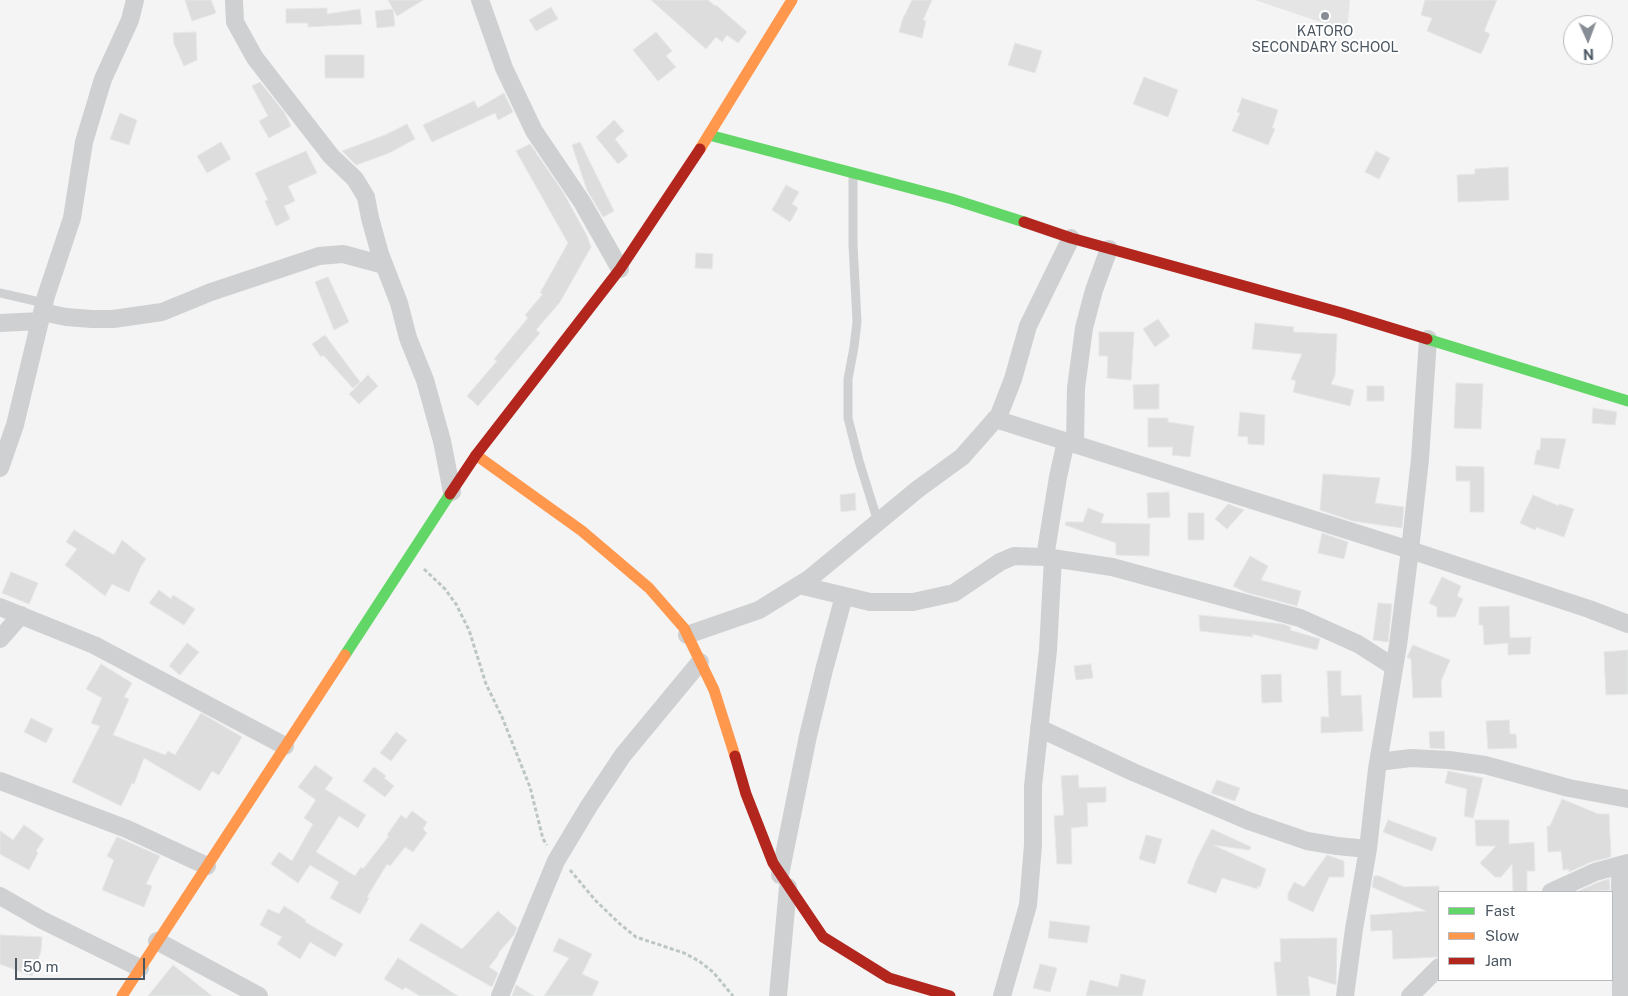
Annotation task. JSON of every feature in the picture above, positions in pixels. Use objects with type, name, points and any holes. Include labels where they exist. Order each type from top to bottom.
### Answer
[{"type":"street","points":[[0,468],[15,425],[42,312],[72,218],[84,142],[103,78],[130,20],[135,0]]},
{"type":"street","points":[[234,0],[235,22],[255,58],[331,156],[355,179],[366,197],[370,218],[384,265],[399,303],[408,338],[425,380],[442,441],[452,492]]},
{"type":"street","points":[[480,0],[504,68],[534,131],[582,202],[620,269]]},
{"type":"street","points":[[122,996],[476,455],[620,269],[709,135],[792,0]]},
{"type":"street","points":[[709,135],[853,172],[952,200],[1071,238],[1342,312],[1628,401]]},
{"type":"street","points":[[687,635],[759,610],[809,579],[918,489],[962,457],[999,415],[1013,379],[1028,326],[1071,238]]},
{"type":"street","points":[[1002,996],[1028,905],[1033,845],[1033,786],[1048,650],[1049,558],[1058,477],[1071,442],[1084,328],[1094,290],[1109,248]]},
{"type":"street","points":[[0,323],[42,312],[66,317],[113,319],[162,312],[211,292],[319,256],[343,254],[384,265]]},
{"type":"street","points":[[1345,996],[1368,849],[1378,762],[1394,667],[1410,550],[1420,459],[1428,339]]},
{"type":"street","points":[[995,419],[1410,550],[1589,609],[1628,624]]},
{"type":"street","points":[[476,455],[582,531],[649,588],[684,628],[714,690],[746,794],[773,863],[823,937],[889,978],[950,996]]},
{"type":"street","points":[[798,585],[870,602],[913,602],[954,593],[1000,562],[1014,556],[1049,558],[1112,567],[1300,618],[1358,644],[1394,667]]},
{"type":"street","points":[[778,996],[784,881],[808,736],[844,596]]},
{"type":"street","points":[[0,607],[94,645],[285,746]]},
{"type":"street","points":[[0,638],[21,615]]},
{"type":"street","points":[[500,996],[558,859],[589,806],[624,755],[700,662]]},
{"type":"street","points":[[1039,728],[1133,772],[1249,821],[1307,841],[1368,849]]},
{"type":"street","points":[[1378,762],[1411,758],[1449,760],[1485,766],[1569,788],[1628,799]]},
{"type":"street","points":[[0,781],[127,829],[207,866]]},
{"type":"street","points":[[1554,891],[1596,872],[1624,864],[1621,996]]},
{"type":"street","points":[[0,896],[42,920],[140,968]]},
{"type":"street","points":[[158,941],[259,996]]},
{"type":"street","points":[[1410,996],[1438,968]]},
{"type":"lane","points":[[853,172],[853,244],[857,322],[848,379],[848,418],[878,522]]},
{"type":"lane","points":[[0,293],[42,312]]},
{"type":"path","points":[[409,558],[430,573],[445,589],[456,604],[469,630],[486,684],[502,717],[530,787],[544,839],[558,859],[596,901],[636,937],[684,953],[699,961],[713,972],[734,996]]},
{"type":"shaded area","name":"KATORO SECONDARY SCHOOL","points":[[1255,0],[1350,0],[1347,31]]},
{"type":"building","points":[[185,0],[211,0],[216,13],[192,21]]},
{"type":"building","points":[[388,0],[423,0],[397,16]]},
{"type":"building","points":[[651,0],[708,0],[747,32],[738,43],[727,35],[722,42],[716,37],[706,49]]},
{"type":"building","points":[[912,0],[932,0],[923,20],[926,21],[922,38],[899,32],[904,15]]},
{"type":"building","points":[[1425,0],[1497,0],[1484,31],[1490,34],[1481,54],[1427,31],[1432,18],[1421,15]]},
{"type":"building","points":[[551,7],[558,19],[536,31],[529,20]]},
{"type":"building","points":[[327,8],[327,14],[360,9],[362,24],[308,27],[308,23],[286,23],[286,9]]},
{"type":"building","points":[[393,9],[395,26],[377,28],[375,11]]},
{"type":"building","points":[[196,32],[197,60],[184,66],[174,44],[173,33]]},
{"type":"building","points":[[656,32],[672,51],[666,56],[676,67],[658,81],[633,50]]},
{"type":"building","points":[[1015,43],[1042,51],[1035,73],[1008,65]]},
{"type":"building","points":[[325,55],[364,55],[364,78],[325,78]]},
{"type":"building","points":[[1144,77],[1178,90],[1168,117],[1133,104]]},
{"type":"building","points":[[260,82],[284,112],[291,126],[269,138],[259,121],[268,116],[252,86]]},
{"type":"building","points":[[504,93],[513,112],[498,120],[495,113],[432,142],[423,125],[474,101],[478,108]]},
{"type":"building","points":[[1242,98],[1278,110],[1272,128],[1275,129],[1268,145],[1232,131],[1240,113],[1237,112]]},
{"type":"building","points":[[120,113],[137,120],[129,145],[110,139]]},
{"type":"building","points":[[614,120],[624,131],[615,139],[628,156],[618,164],[596,137]]},
{"type":"building","points":[[407,124],[415,139],[389,153],[356,165],[342,151],[385,135]]},
{"type":"building","points":[[221,142],[231,159],[207,173],[197,156]]},
{"type":"building","points":[[580,142],[614,211],[603,217],[587,190],[572,145]]},
{"type":"building","points":[[530,144],[563,192],[591,247],[560,302],[536,330],[540,333],[478,406],[467,396],[497,361],[494,359],[528,318],[525,315],[543,294],[540,293],[568,243],[516,151]]},
{"type":"building","points":[[306,151],[317,173],[288,186],[295,201],[284,206],[290,219],[276,226],[265,201],[268,200],[255,173]]},
{"type":"building","points":[[1376,151],[1390,158],[1379,179],[1365,172]]},
{"type":"building","points":[[1508,167],[1509,200],[1458,202],[1457,175],[1475,174],[1475,169]]},
{"type":"building","points":[[786,185],[799,192],[792,204],[798,208],[790,222],[772,210]]},
{"type":"building","points":[[696,253],[713,254],[712,269],[695,268]]},
{"type":"building","points":[[328,277],[349,322],[334,330],[315,282]]},
{"type":"building","points":[[1158,319],[1170,336],[1155,347],[1143,329]]},
{"type":"building","points":[[1255,323],[1294,327],[1293,332],[1337,334],[1335,375],[1331,384],[1354,390],[1350,406],[1293,392],[1296,381],[1291,379],[1302,354],[1252,349]]},
{"type":"building","points":[[1099,332],[1134,332],[1131,380],[1107,378],[1108,356],[1099,356]]},
{"type":"building","points":[[325,335],[360,382],[353,388],[323,355],[321,357],[312,344]]},
{"type":"building","points":[[368,375],[378,386],[359,404],[349,394]]},
{"type":"building","points":[[1456,383],[1483,384],[1481,429],[1454,428]]},
{"type":"building","points":[[1159,384],[1159,409],[1134,409],[1133,385]]},
{"type":"building","points":[[1367,386],[1384,386],[1384,401],[1367,401]]},
{"type":"building","points":[[1593,408],[1617,412],[1615,425],[1592,423]]},
{"type":"building","points":[[1240,412],[1265,415],[1264,445],[1248,444],[1248,437],[1238,436]]},
{"type":"building","points":[[1148,418],[1168,418],[1168,422],[1194,426],[1190,457],[1172,455],[1173,447],[1148,447]]},
{"type":"building","points":[[1541,438],[1566,439],[1559,469],[1534,464],[1537,450],[1540,450]]},
{"type":"building","points":[[1456,466],[1484,467],[1484,512],[1470,512],[1470,481],[1456,481]]},
{"type":"building","points":[[1323,474],[1380,478],[1375,503],[1404,507],[1402,528],[1353,521],[1320,510]]},
{"type":"building","points":[[1169,492],[1170,517],[1148,518],[1147,493]]},
{"type":"building","points":[[855,493],[856,510],[841,512],[840,495]]},
{"type":"building","points":[[1533,495],[1559,506],[1559,504],[1574,509],[1564,537],[1536,527],[1535,530],[1520,523]]},
{"type":"building","points":[[1228,504],[1244,510],[1227,529],[1215,519]]},
{"type":"building","points":[[1088,508],[1104,514],[1101,523],[1150,524],[1149,556],[1116,555],[1116,543],[1065,525],[1066,522],[1083,522]]},
{"type":"building","points":[[1188,513],[1204,513],[1204,540],[1188,540]]},
{"type":"building","points":[[74,530],[114,555],[122,540],[146,559],[129,592],[112,584],[105,596],[65,565],[77,549],[66,542]]},
{"type":"building","points":[[1322,533],[1348,542],[1344,559],[1318,553]]},
{"type":"building","points":[[1250,556],[1268,566],[1261,580],[1301,591],[1297,606],[1245,592],[1233,586]]},
{"type":"building","points":[[11,572],[38,583],[29,604],[2,593]]},
{"type":"building","points":[[1442,577],[1461,586],[1457,596],[1463,599],[1455,617],[1437,617],[1437,607],[1429,603]]},
{"type":"building","points":[[159,590],[171,599],[173,595],[195,609],[184,625],[149,603]]},
{"type":"building","points":[[1378,603],[1392,604],[1388,642],[1373,640]]},
{"type":"building","points":[[1509,606],[1510,638],[1531,637],[1530,654],[1508,655],[1508,643],[1484,645],[1483,625],[1479,625],[1479,607]]},
{"type":"building","points":[[1199,615],[1283,624],[1291,627],[1290,630],[1320,639],[1317,650],[1252,634],[1253,637],[1200,631]]},
{"type":"building","points":[[187,643],[199,652],[180,675],[169,666]]},
{"type":"building","points":[[1413,645],[1450,660],[1441,681],[1442,697],[1413,698],[1411,659],[1407,657]]},
{"type":"building","points":[[1628,650],[1628,694],[1606,695],[1604,652]]},
{"type":"building","points":[[101,664],[132,683],[124,697],[129,699],[113,735],[165,755],[168,751],[175,755],[201,713],[242,737],[219,775],[212,771],[200,791],[144,758],[134,784],[132,783],[121,806],[72,782],[100,726],[91,723],[102,698],[86,689]]},
{"type":"building","points":[[1091,664],[1093,678],[1076,680],[1074,666]]},
{"type":"building","points":[[1327,671],[1341,671],[1341,696],[1361,695],[1363,731],[1321,733],[1321,717],[1329,717]]},
{"type":"building","points":[[1281,674],[1282,702],[1262,703],[1261,675]]},
{"type":"building","points":[[31,718],[53,729],[46,743],[24,732]]},
{"type":"building","points":[[1509,720],[1510,734],[1516,734],[1517,748],[1488,749],[1486,721]]},
{"type":"building","points":[[1444,731],[1445,749],[1430,748],[1429,732]]},
{"type":"building","points":[[396,732],[407,740],[391,761],[380,753]]},
{"type":"building","points":[[315,765],[333,778],[325,789],[366,815],[358,828],[339,816],[316,852],[355,876],[361,867],[363,869],[389,836],[387,835],[401,815],[406,819],[412,811],[427,822],[423,829],[427,833],[413,852],[405,847],[390,866],[387,864],[367,897],[369,898],[360,914],[330,898],[339,882],[310,865],[298,883],[271,864],[279,852],[292,861],[313,824],[304,818],[316,800],[298,787]]},
{"type":"building","points":[[374,767],[386,776],[384,778],[394,786],[385,797],[363,781]]},
{"type":"building","points":[[1448,771],[1483,778],[1473,818],[1464,816],[1467,789],[1445,783]]},
{"type":"building","points":[[1078,775],[1079,788],[1106,787],[1106,802],[1087,803],[1088,826],[1071,828],[1072,864],[1057,864],[1054,816],[1064,815],[1061,776]]},
{"type":"building","points":[[1217,780],[1240,788],[1235,801],[1211,793]]},
{"type":"building","points":[[1562,799],[1598,814],[1609,814],[1611,857],[1591,862],[1569,872],[1569,869],[1563,870],[1561,851],[1548,852],[1547,826],[1550,826]]},
{"type":"building","points":[[1388,820],[1437,838],[1432,851],[1383,832]]},
{"type":"building","points":[[1475,820],[1509,820],[1509,844],[1534,842],[1535,871],[1527,871],[1527,891],[1513,891],[1512,864],[1501,877],[1495,877],[1480,863],[1496,846],[1476,846]]},
{"type":"building","points":[[24,825],[44,839],[36,851],[38,853],[29,870],[0,854],[0,831],[13,840]]},
{"type":"building","points":[[1212,829],[1251,847],[1250,850],[1213,845],[1266,869],[1260,887],[1257,886],[1258,889],[1222,878],[1216,893],[1187,883]]},
{"type":"building","points":[[1146,835],[1162,839],[1155,864],[1139,859]]},
{"type":"building","points":[[117,837],[160,856],[146,884],[152,886],[144,907],[102,890],[114,860],[107,856]]},
{"type":"building","points":[[1327,855],[1344,861],[1344,877],[1329,877],[1313,912],[1288,900],[1288,894],[1294,882],[1304,887]]},
{"type":"building","points":[[1374,876],[1379,876],[1404,887],[1439,886],[1438,957],[1393,959],[1392,930],[1371,931],[1370,915],[1426,911],[1372,887]]},
{"type":"building","points":[[1609,879],[1610,890],[1578,891]]},
{"type":"building","points":[[284,906],[306,920],[305,922],[343,944],[335,957],[310,942],[300,959],[277,944],[282,937],[260,925],[268,909],[279,914]]},
{"type":"building","points":[[498,911],[517,928],[514,935],[498,953],[489,967],[498,973],[492,987],[409,940],[421,923],[462,949]]},
{"type":"building","points":[[1050,921],[1090,926],[1087,943],[1048,938]]},
{"type":"building","points":[[0,935],[42,937],[41,951],[32,976],[0,964]]},
{"type":"building","points":[[559,938],[592,954],[582,974],[599,982],[592,996],[544,996],[569,958],[553,951]]},
{"type":"building","points":[[1337,938],[1336,985],[1308,976],[1310,996],[1277,996],[1274,962],[1281,962],[1280,939]]},
{"type":"building","points":[[398,958],[458,996],[420,996],[405,987],[403,990],[384,979]]},
{"type":"building","points":[[1040,964],[1057,968],[1050,992],[1033,988]]},
{"type":"building","points":[[173,965],[212,996],[148,996]]},
{"type":"building","points":[[1121,974],[1146,980],[1142,996],[1086,996],[1090,980],[1118,987]]},
{"type":"building","points":[[516,985],[534,996],[512,996]]},
{"type":"traffic: fast","points":[[709,135],[952,199],[1024,222]]},
{"type":"traffic: fast","points":[[1427,339],[1628,401]]},
{"type":"traffic: fast","points":[[345,655],[450,494]]},
{"type":"traffic: slow","points":[[700,149],[792,0]]},
{"type":"traffic: slow","points":[[476,455],[582,531],[649,588],[684,628],[714,690],[735,756]]},
{"type":"traffic: slow","points":[[122,996],[345,655]]},
{"type":"traffic: jam","points":[[450,494],[476,455],[620,269],[700,149]]},
{"type":"traffic: jam","points":[[1024,222],[1071,238],[1342,313],[1427,339]]},
{"type":"traffic: jam","points":[[735,756],[746,794],[773,863],[823,937],[889,978],[950,996]]},
{"type":"place","name":"KATORO SECONDARY SCHOOL","points":[[1325,16]]}]
